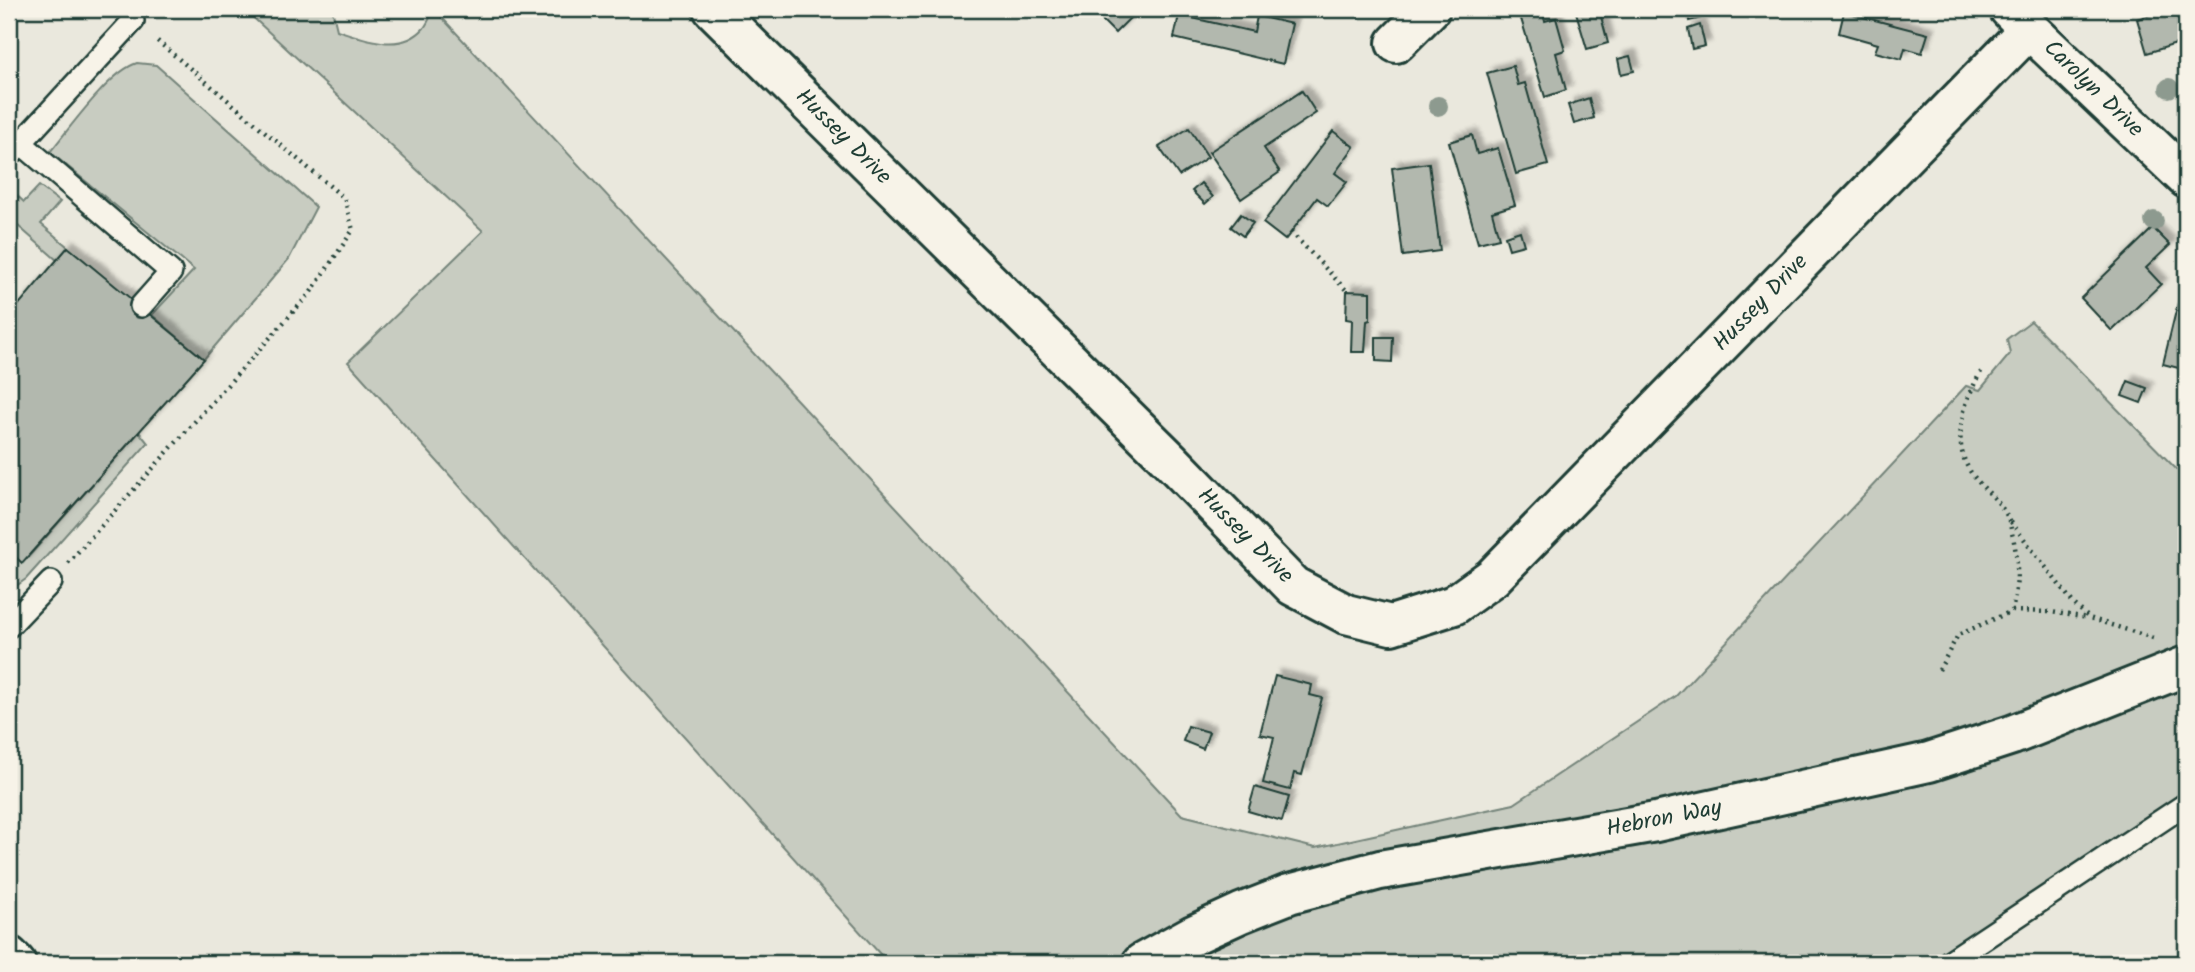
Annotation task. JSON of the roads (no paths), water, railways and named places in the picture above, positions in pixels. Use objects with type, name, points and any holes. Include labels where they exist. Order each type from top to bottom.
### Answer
[{"type":"street","name":"Hussey Drive","points":[[713,9],[1171,461],[1293,586],[1346,614],[1391,625],[1454,604],[1493,576],[2019,19]]},
{"type":"street","points":[[1396,43],[1430,9]]},
{"type":"street","name":"Carolyn Drive","points":[[2019,19],[2186,178]]},
{"type":"street","name":"Hebron Way","points":[[1143,963],[1193,935],[1289,894],[1380,870],[1656,822],[1929,762],[2012,735],[2175,653]]},
{"type":"street","points":[[9,956],[16,963]]},
{"type":"lane","points":[[133,20],[15,149],[171,272],[141,306]]},
{"type":"lane","points":[[9,626],[51,582]]},
{"type":"lane","points":[[1947,963],[2186,804]]}]
